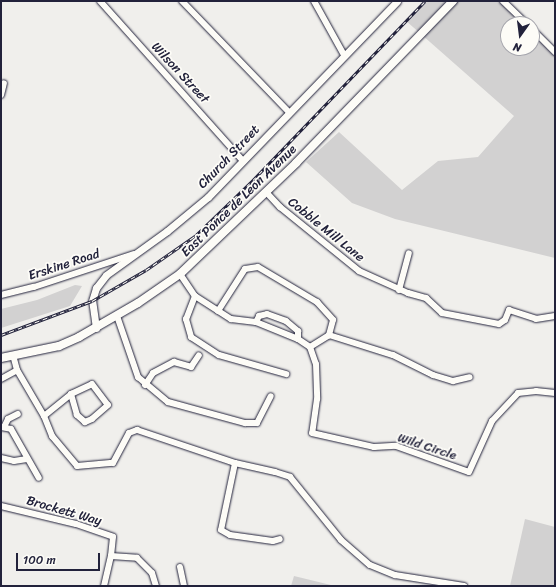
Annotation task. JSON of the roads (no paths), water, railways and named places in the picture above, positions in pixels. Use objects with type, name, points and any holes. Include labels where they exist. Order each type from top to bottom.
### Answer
[{"type":"main road","name":"East Ponce de Leon Avenue","points":[[1,358],[59,346],[117,316],[180,274],[220,239],[453,1]]},
{"type":"street","name":"Wilson Street","points":[[100,1],[243,162]]},
{"type":"street","points":[[182,1],[289,112]]},
{"type":"street","points":[[314,1],[344,55]]},
{"type":"street","name":"Church Street","points":[[96,328],[92,301],[96,288],[106,275],[187,216],[243,162],[289,112],[397,1]]},
{"type":"street","points":[[503,1],[519,16]]},
{"type":"street","points":[[540,37],[555,52]]},
{"type":"street","points":[[1,95],[4,83]]},
{"type":"street","name":"Cobble Mill Lane","points":[[266,192],[280,207],[359,271],[399,290],[426,298],[442,313],[499,324],[505,320],[509,310],[536,319],[555,316]]},
{"type":"street","points":[[399,290],[408,253]]},
{"type":"street","name":"Erskine Road","points":[[1,295],[134,254]]},
{"type":"street","points":[[100,265],[106,275]]},
{"type":"street","points":[[180,274],[195,296],[218,311],[231,319],[256,322],[298,339],[310,347],[329,335],[333,320],[317,302],[258,267],[245,268],[218,311]]},
{"type":"street","points":[[195,296],[186,319],[191,338],[207,349],[286,374]]},
{"type":"street","points":[[256,322],[259,316],[267,314],[286,321],[298,331],[298,339]]},
{"type":"street","points":[[117,316],[131,363],[138,377],[145,385],[168,402],[245,423],[257,423],[271,396]]},
{"type":"street","points":[[329,335],[393,355],[453,381],[470,376]]},
{"type":"street","name":"Wild Circle","points":[[310,347],[316,364],[317,399],[312,433],[374,447],[396,446],[469,472],[492,421],[518,393],[536,391],[555,393]]},
{"type":"street","points":[[145,385],[152,373],[174,362],[191,367],[199,355]]},
{"type":"street","points":[[13,356],[17,370],[44,416],[52,436],[77,466],[113,463],[129,433],[137,430],[235,463],[276,472],[290,477],[341,540],[370,566],[395,575],[464,586]]},
{"type":"street","points":[[1,380],[17,370]]},
{"type":"street","points":[[44,416],[71,394],[92,384],[108,405],[92,419],[85,422],[77,415],[71,394]]},
{"type":"street","points":[[18,414],[8,420],[3,427],[12,429],[27,459],[39,478]]},
{"type":"street","points":[[1,458],[14,461],[27,459]]},
{"type":"street","points":[[235,463],[221,530],[230,535],[272,541],[280,539]]},
{"type":"street","name":"Brockett Way","points":[[1,506],[76,524],[113,537],[111,556]]},
{"type":"street","points":[[104,586],[111,556],[137,558],[152,573],[156,586]]},
{"type":"street","points":[[180,567],[184,586]]},
{"type":"railway","points":[[1,335],[92,301],[146,270],[195,236],[253,180],[425,1]]}]
